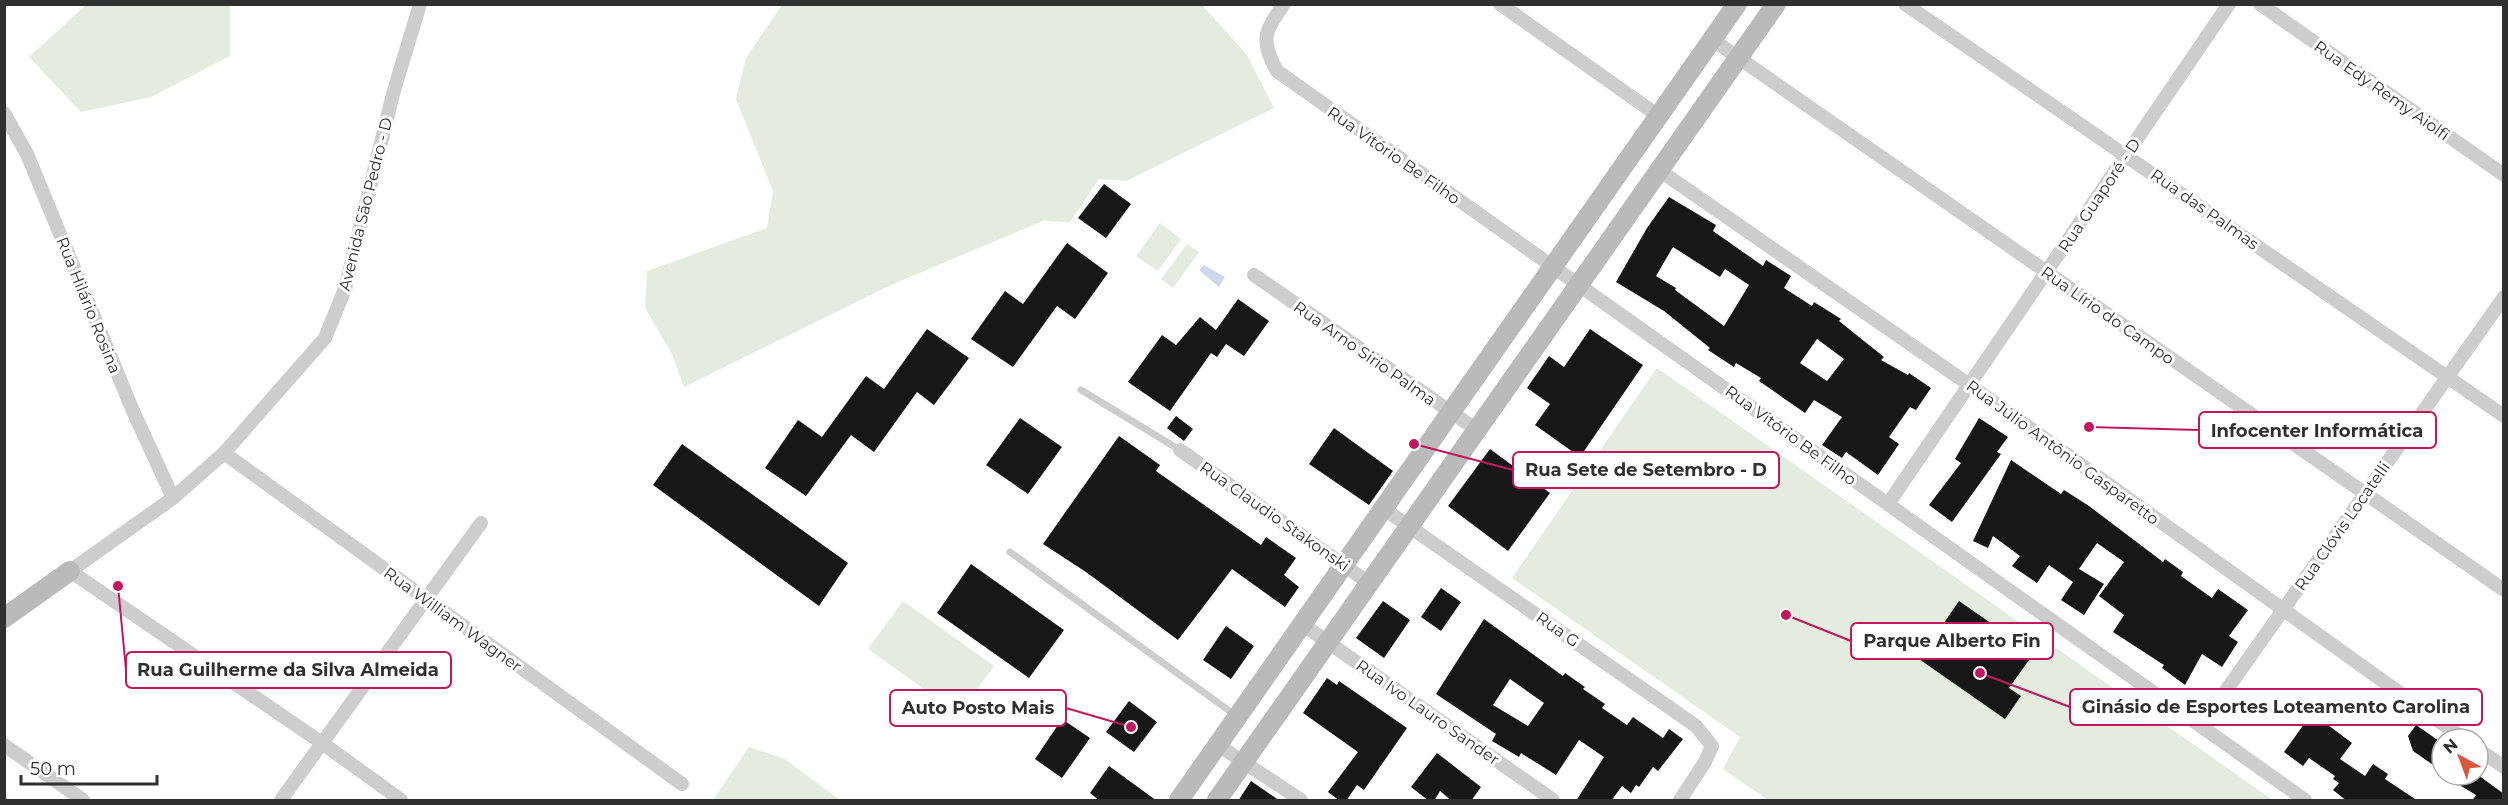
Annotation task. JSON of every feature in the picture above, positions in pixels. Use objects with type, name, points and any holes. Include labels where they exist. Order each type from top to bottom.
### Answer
[{"type":"street","name":"Avenida São Pedro - D","points":[[6,614],[173,498],[224,453],[325,338],[345,289],[393,94],[420,4]]},
{"type":"street","name":"Rua Vitório Be Filho","points":[[1284,4],[1266,31],[1266,51],[1277,72],[1581,285],[2305,801]]},
{"type":"street","points":[[1500,4],[1660,117]]},
{"type":"street","points":[[1179,801],[1737,4]]},
{"type":"street","points":[[1217,801],[1776,4]]},
{"type":"street","name":"Rua das Palmas","points":[[1905,4],[2504,416]]},
{"type":"street","name":"Rua Guaporé - D","points":[[1888,504],[1971,386],[2229,4]]},
{"type":"street","name":"Rua Edy Remy Aiolfi","points":[[2260,4],[2504,174]]},
{"type":"street","name":"Rua Lírio do Campo","points":[[1713,40],[2504,590]]},
{"type":"street","name":"Rua Hilário Rosina","points":[[4,113],[27,154],[133,411],[173,498]]},
{"type":"street","name":"Rua Júlio Antônio Gasparetto","points":[[1659,170],[1971,386],[2447,727]]},
{"type":"street","name":"Rua Arno Sirio Palma","points":[[1254,274],[1477,430]]},
{"type":"street","name":"Rua Clóvis Locatelli","points":[[2201,726],[2504,297]]},
{"type":"street","points":[[1482,368],[1510,384]]},
{"type":"street","name":"Rua Claudio Stakonski","points":[[1180,450],[1369,583]]},
{"type":"street","name":"Rua William Wagner","points":[[224,453],[682,784]]},
{"type":"street","name":"Rua G","points":[[1384,509],[1696,726],[1712,746],[1705,762],[1680,801]]},
{"type":"street","points":[[281,801],[481,523]]},
{"type":"street","points":[[69,571],[322,743],[401,801]]},
{"type":"street","name":"Rua Ivo Lauro Sander","points":[[1302,624],[1553,801]]},
{"type":"street","points":[[4,745],[83,801]]},
{"type":"street","points":[[1218,745],[1301,801]]},
{"type":"street","points":[[2490,757],[2504,767]]},
{"type":"lane","points":[[1082,390],[1180,450]]},
{"type":"lane","points":[[1010,552],[1237,717]]},
{"type":"shaded area","points":[[86,5],[230,5],[230,56],[151,97],[81,112],[29,57]]},
{"type":"shaded area","points":[[782,5],[1202,5],[1247,55],[1274,108],[1126,181],[1099,179],[1070,222],[1043,221],[891,285],[684,387],[672,354],[645,308],[647,271],[767,228],[773,191],[736,99],[746,58]]},
{"type":"shaded area","points":[[1160,223],[1181,239],[1158,271],[1136,256]]},
{"type":"shaded area","points":[[1187,244],[1199,252],[1173,288],[1161,279]]},
{"type":"shaded area","points":[[1657,368],[2273,800],[1768,800],[1723,769],[1740,737],[1512,578]]},
{"type":"shaded area","points":[[903,601],[994,666],[959,714],[868,649]]},
{"type":"shaded area","points":[[749,747],[785,759],[840,800],[713,800]]},
{"type":"water","points":[[1204,265],[1225,277],[1219,287],[1199,270]]},
{"type":"building","points":[[1104,184],[1131,204],[1106,238],[1078,218]]},
{"type":"building","points":[[1669,197],[1716,225],[1713,231],[1763,266],[1766,260],[1791,276],[1784,288],[1812,306],[1814,302],[1841,319],[1839,321],[1884,357],[1881,360],[1908,375],[1909,373],[1931,388],[1916,410],[1910,407],[1889,437],[1899,444],[1878,475],[1846,452],[1842,458],[1822,445],[1842,417],[1814,400],[1805,413],[1759,381],[1761,378],[1736,363],[1734,367],[1708,350],[1710,348],[1664,311],[1616,282],[1647,228]],"holes":[[[1673,247],[1720,277],[1725,269],[1749,285],[1724,326],[1675,290],[1676,288],[1656,276]],[[1817,339],[1844,359],[1827,381],[1800,363]]]},
{"type":"building","points":[[1067,243],[1108,273],[1075,319],[1057,306],[1013,367],[971,339],[1005,291],[1023,304]]},
{"type":"building","points":[[1238,299],[1269,321],[1244,356],[1226,344],[1217,357],[1211,353],[1170,411],[1128,382],[1162,335],[1176,345],[1200,317],[1216,330]]},
{"type":"building","points":[[927,329],[969,358],[934,405],[917,392],[874,452],[851,435],[806,496],[765,468],[798,420],[822,437],[866,376],[884,389]]},
{"type":"building","points":[[1590,329],[1643,365],[1580,457],[1535,425],[1550,404],[1527,388],[1549,356],[1564,367]]},
{"type":"building","points":[[1176,416],[1193,429],[1184,441],[1167,428]]},
{"type":"building","points":[[1020,418],[1062,447],[1028,494],[986,465]]},
{"type":"building","points":[[1979,418],[2008,437],[1997,452],[2001,454],[1952,522],[1929,505],[1961,463],[1955,459]]},
{"type":"building","points":[[1334,428],[1393,471],[1369,505],[1309,464]]},
{"type":"building","points":[[1119,436],[1160,465],[1156,471],[1261,545],[1266,537],[1296,558],[1284,575],[1299,587],[1285,607],[1232,569],[1178,640],[1086,572],[1043,544]]},
{"type":"building","points":[[682,444],[848,563],[819,606],[653,485]]},
{"type":"building","points":[[1490,449],[1550,493],[1508,551],[1448,506]]},
{"type":"building","points":[[2011,460],[2061,494],[2064,490],[2089,506],[2163,562],[2165,559],[2183,572],[2181,576],[2212,598],[2218,589],[2248,610],[2229,636],[2238,642],[2222,667],[2202,654],[2185,685],[2162,668],[2164,665],[2113,632],[2124,615],[2099,596],[2124,562],[2097,543],[2079,569],[2104,584],[2084,615],[2061,600],[2073,582],[2049,565],[2037,583],[2012,566],[2020,556],[1993,536],[1988,548],[1973,541]]},
{"type":"building","points":[[971,564],[1064,630],[1029,678],[937,613]]},
{"type":"building","points":[[1441,588],[1461,602],[1441,631],[1421,617]]},
{"type":"building","points":[[1383,601],[1410,620],[1384,658],[1356,638]]},
{"type":"building","points":[[1959,601],[2034,653],[2009,688],[2021,696],[2005,719],[1919,659]]},
{"type":"building","points":[[1484,619],[1563,676],[1565,673],[1585,687],[1583,689],[1605,704],[1602,708],[1627,725],[1633,717],[1663,738],[1669,729],[1683,739],[1658,771],[1653,767],[1639,787],[1636,785],[1631,793],[1622,786],[1611,801],[1576,801],[1604,757],[1579,740],[1556,775],[1521,753],[1519,757],[1492,741],[1496,734],[1436,694]],"holes":[[[1510,679],[1544,703],[1528,726],[1493,705]]]},
{"type":"building","points":[[1226,626],[1254,646],[1231,679],[1203,660]]},
{"type":"building","points":[[1327,678],[1337,685],[1339,681],[1407,728],[1364,790],[1357,785],[1346,801],[1340,801],[1328,792],[1358,752],[1303,713]]},
{"type":"building","points":[[1129,701],[1157,722],[1134,752],[1106,732]]},
{"type":"building","points":[[2312,713],[2352,743],[2340,759],[2365,776],[2373,764],[2388,774],[2385,779],[2418,801],[2347,801],[2333,790],[2339,783],[2333,779],[2335,776],[2309,758],[2303,766],[2284,752]]},
{"type":"building","points":[[1062,719],[1090,738],[1062,778],[1035,759]]},
{"type":"building","points":[[2416,725],[2430,735],[2430,763],[2413,751],[2408,736]]},
{"type":"building","points":[[1437,753],[1481,787],[1471,801],[1452,801],[1440,791],[1434,801],[1429,801],[1411,787]]},
{"type":"building","points":[[1109,766],[1157,801],[1100,801],[1090,793]]},
{"type":"building","points":[[1251,781],[1280,801],[1238,801]]},
{"type":"building","points":[[2490,784],[2504,794],[2504,801],[2472,801],[2476,795],[2463,787],[2490,787]]},
{"type":"place","name":"Infocenter Informática","points":[[2089,427]]},
{"type":"place","name":"Rua Sete de Setembro - D","points":[[1414,444]]},
{"type":"place","name":"Rua Guilherme da Silva Almeida","points":[[118,586]]},
{"type":"place","name":"Parque Alberto Fin","points":[[1786,615]]},
{"type":"place","name":"Ginásio de Esportes Loteamento Carolina","points":[[1980,673]]},
{"type":"place","name":"Auto Posto Mais","points":[[1131,727]]}]
